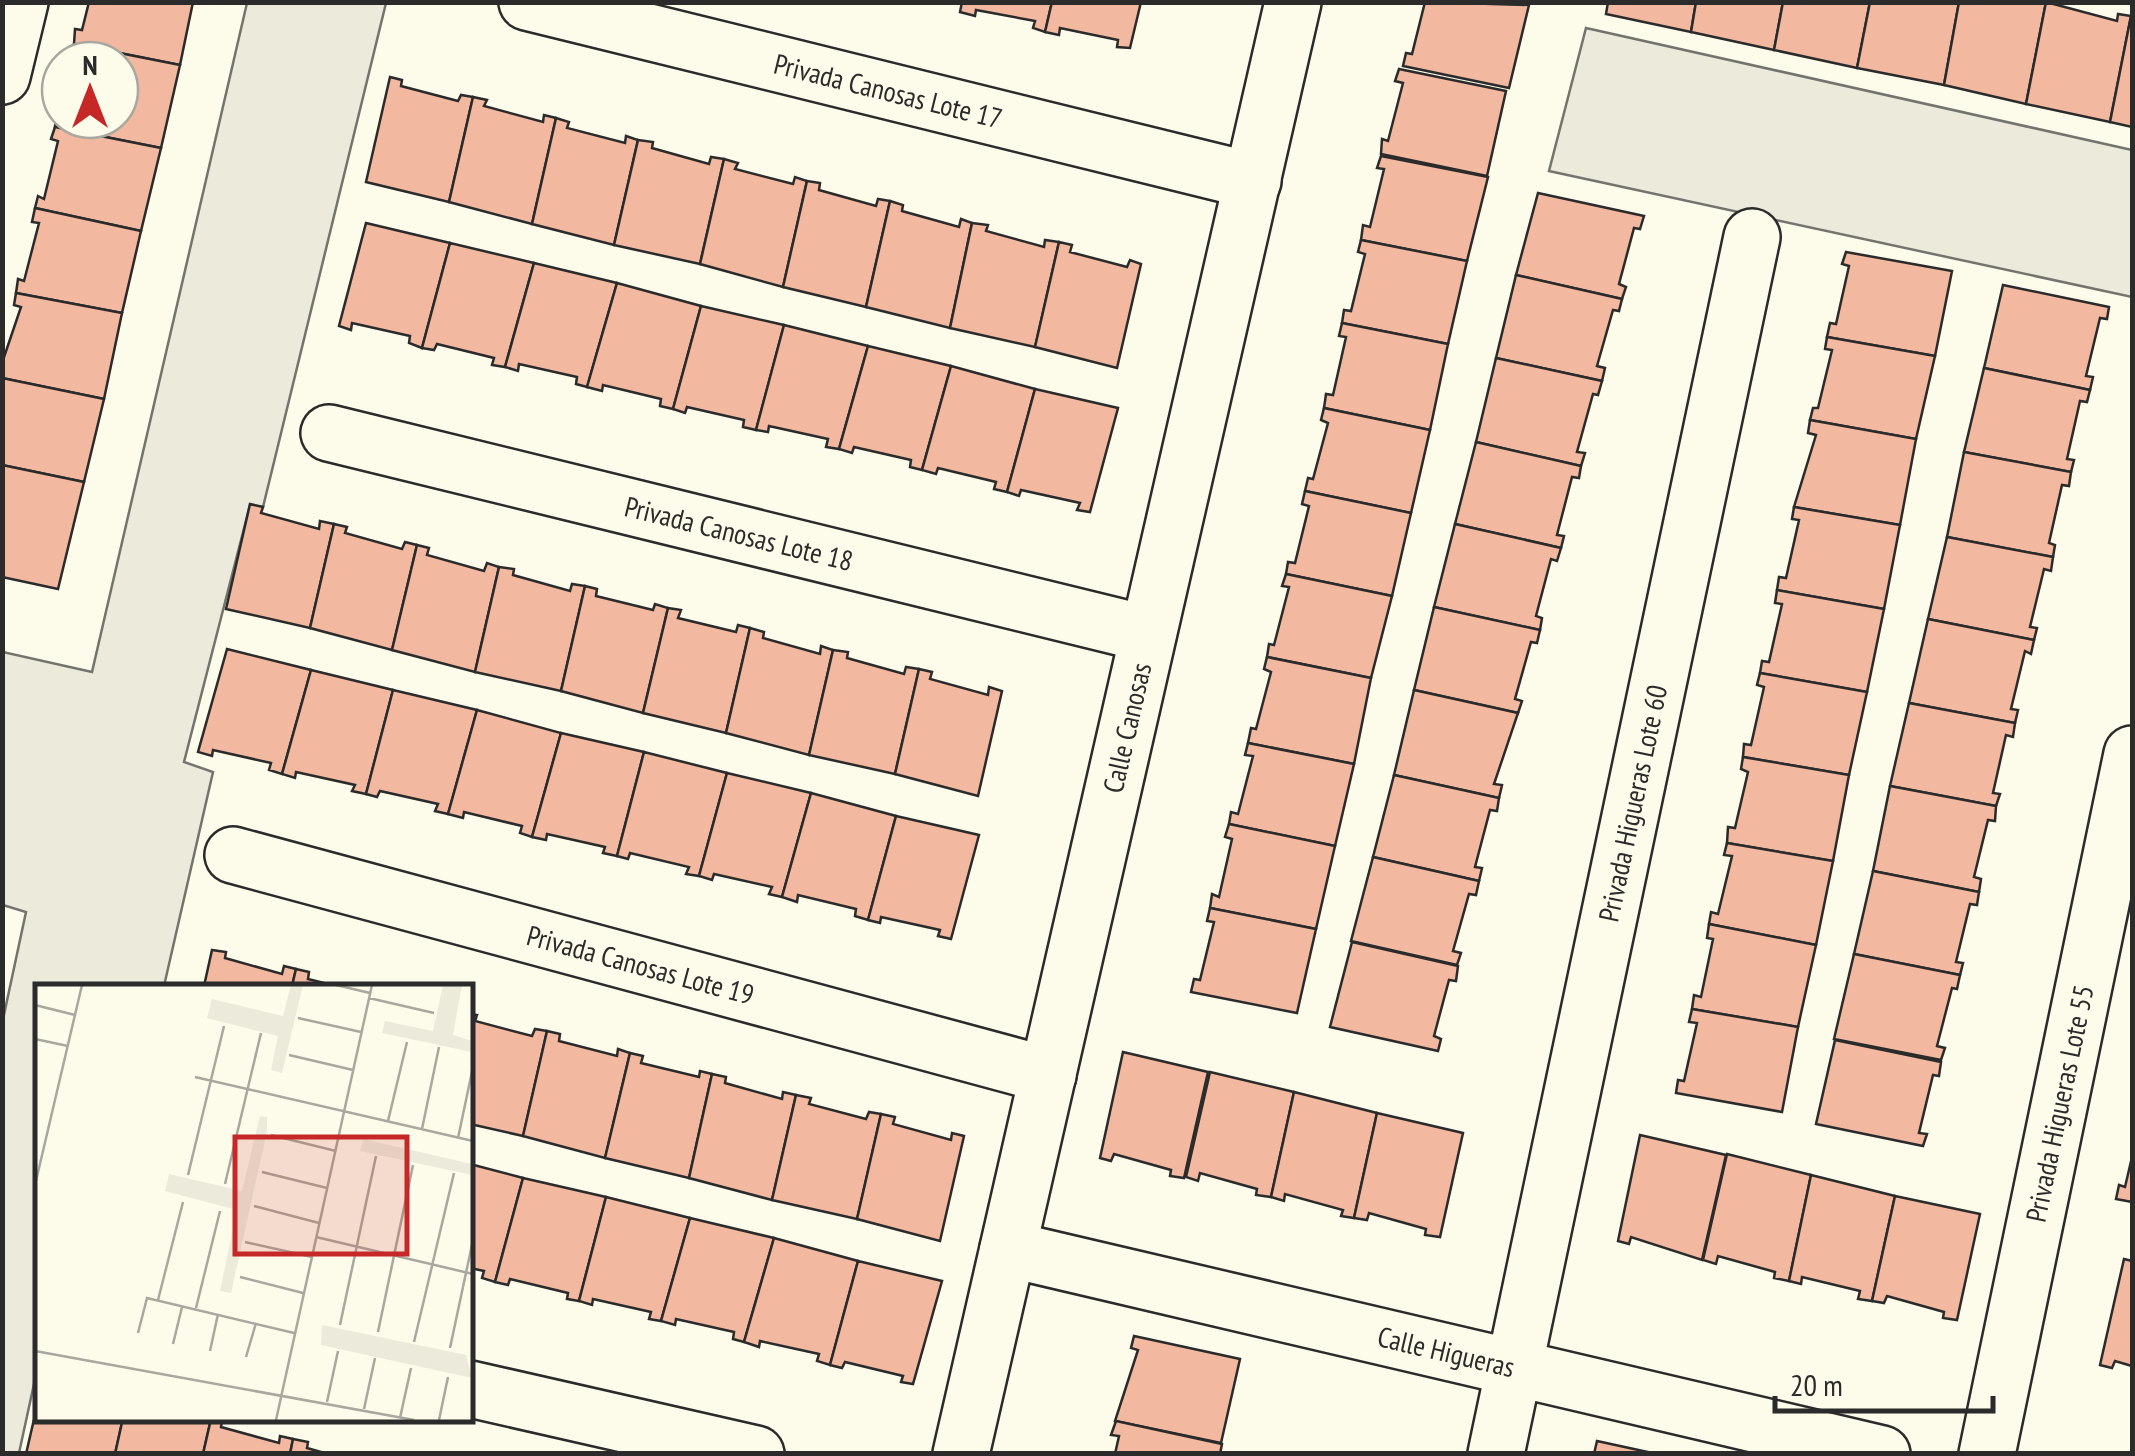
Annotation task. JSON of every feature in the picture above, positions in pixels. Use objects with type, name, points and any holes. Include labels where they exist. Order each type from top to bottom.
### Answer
[{"type":"street","points":[[2,76],[20,2]]},
{"type":"street","name":"Privada Canosas Lote 17","points":[[526,2],[1253,181]]},
{"type":"street","name":"Calle Canosas","points":[[961,1454],[1294,2]]},
{"type":"street","name":"Privada Higueras Lote 60","points":[[1496,1454],[1752,237]]},
{"type":"street","name":"Privada Canosas Lote 18","points":[[330,434],[1148,634]]},
{"type":"street","name":"Privada Higueras Lote 55","points":[[1987,1454],[2132,754]]},
{"type":"street","name":"Privada Canosas Lote 19","points":[[232,854],[1048,1075]]},
{"type":"street","name":"Calle Higueras","points":[[1008,1249],[1882,1454]]},
{"type":"street","points":[[472,1389],[756,1454]]},
{"type":"shaded area","points":[[247,3],[386,3],[263,507],[250,505],[184,762],[213,772],[164,984],[35,984],[35,1379],[19,1453],[3,1454],[2,1024],[26,912],[3,905],[3,652],[92,672]]},
{"type":"shaded area","points":[[1586,28],[2132,150],[2132,297],[1549,171]]},
{"type":"building","points":[[89,2],[193,2],[180,65],[140,57],[140,40],[74,40],[75,29],[82,30]]},
{"type":"building","points":[[962,2],[1052,2],[1045,32],[1033,28],[1035,21],[976,10],[975,16],[960,12]]},
{"type":"building","points":[[1052,2],[1141,2],[1130,48],[1117,47],[1118,40],[1060,28],[1059,35],[1045,32]]},
{"type":"building","points":[[1425,2],[1529,5],[1509,88],[1403,66],[1406,53],[1412,54]]},
{"type":"building","points":[[1608,2],[1696,2],[1691,32],[1606,14]]},
{"type":"building","points":[[1696,2],[1783,2],[1774,50],[1691,32]]},
{"type":"building","points":[[1783,2],[1870,2],[1857,68],[1774,50]]},
{"type":"building","points":[[1870,2],[1959,2],[1944,85],[1857,68]]},
{"type":"building","points":[[1959,2],[2046,2],[2026,104],[1944,85]]},
{"type":"building","points":[[2046,2],[2117,21],[2118,14],[2131,16],[2110,122],[2026,104]]},
{"type":"building","points":[[2132,16],[2132,127],[2110,122]]},
{"type":"building","points":[[140,57],[180,65],[161,148],[121,140],[140,140]]},
{"type":"building","points":[[1399,69],[1506,91],[1487,176],[1381,154],[1382,139],[1388,141],[1403,83],[1395,81]]},
{"type":"building","points":[[390,77],[402,80],[401,86],[458,101],[461,95],[473,97],[449,202],[366,182]]},
{"type":"building","points":[[473,97],[487,100],[484,106],[543,122],[544,115],[556,118],[532,224],[449,202]]},
{"type":"building","points":[[556,118],[569,122],[567,128],[625,143],[626,136],[638,140],[614,245],[532,224]]},
{"type":"building","points":[[54,140],[121,140],[161,148],[141,231],[35,208],[38,196],[44,199],[58,141]]},
{"type":"building","points":[[638,140],[653,142],[652,148],[709,164],[711,157],[724,159],[700,264],[614,245]]},
{"type":"building","points":[[1381,156],[1488,177],[1467,261],[1361,240],[1363,225],[1370,227],[1384,169],[1377,168]]},
{"type":"building","points":[[724,159],[738,163],[735,169],[793,184],[795,177],[807,181],[783,287],[700,264]]},
{"type":"building","points":[[807,181],[820,183],[819,190],[876,206],[878,199],[890,201],[866,307],[783,287]]},
{"type":"building","points":[[1538,193],[1644,216],[1640,229],[1634,228],[1619,284],[1626,287],[1622,299],[1516,275]]},
{"type":"building","points":[[890,201],[903,205],[902,211],[959,227],[961,219],[972,223],[950,328],[866,307]]},
{"type":"building","points":[[35,208],[141,231],[122,313],[16,293],[18,279],[24,281],[39,223],[32,222]]},
{"type":"building","points":[[366,223],[450,243],[422,348],[409,343],[410,336],[352,323],[351,330],[339,326]]},
{"type":"building","points":[[972,223],[988,225],[986,231],[1044,247],[1045,240],[1059,242],[1035,347],[950,328]]},
{"type":"building","points":[[1361,240],[1467,261],[1448,344],[1342,323],[1344,310],[1351,311],[1365,254],[1358,252]]},
{"type":"building","points":[[1059,242],[1072,245],[1070,252],[1127,267],[1130,260],[1141,264],[1117,368],[1035,347]]},
{"type":"building","points":[[450,243],[534,263],[505,367],[492,365],[494,358],[437,344],[434,350],[422,348]]},
{"type":"building","points":[[1846,252],[1952,271],[1935,356],[1827,337],[1830,323],[1836,324],[1849,266],[1842,264]]},
{"type":"building","points":[[534,263],[617,283],[587,387],[576,384],[577,377],[519,364],[518,371],[505,367]]},
{"type":"building","points":[[1516,275],[1622,299],[1619,311],[1613,310],[1597,366],[1605,368],[1602,381],[1496,358]]},
{"type":"building","points":[[617,283],[701,306],[673,409],[660,406],[661,399],[603,385],[602,391],[587,387]]},
{"type":"building","points":[[2003,285],[2109,307],[2107,319],[2100,318],[2086,376],[2093,377],[2090,390],[1984,368]]},
{"type":"building","points":[[16,293],[122,313],[104,399],[2,378],[2,363],[21,307],[14,305]]},
{"type":"building","points":[[701,306],[784,325],[756,430],[743,427],[744,420],[687,407],[685,413],[673,409]]},
{"type":"building","points":[[1342,323],[1448,344],[1430,430],[1324,408],[1326,394],[1333,395],[1346,337],[1339,336]]},
{"type":"building","points":[[784,325],[868,346],[839,449],[826,447],[828,439],[769,426],[768,432],[756,430]]},
{"type":"building","points":[[1827,337],[1935,356],[1916,439],[1810,420],[1813,408],[1818,408],[1832,350],[1825,349]]},
{"type":"building","points":[[868,346],[951,366],[922,470],[910,467],[911,460],[854,447],[852,453],[839,449]]},
{"type":"building","points":[[1496,358],[1602,381],[1598,395],[1593,394],[1577,452],[1585,453],[1581,466],[1476,442]]},
{"type":"building","points":[[951,366],[1035,389],[1007,492],[994,489],[996,482],[938,468],[936,474],[922,470]]},
{"type":"building","points":[[1984,368],[2090,390],[2087,402],[2080,401],[2067,459],[2074,460],[2071,472],[1964,452]]},
{"type":"building","points":[[2,378],[104,399],[84,482],[2,465]]},
{"type":"building","points":[[1035,389],[1118,408],[1090,512],[1077,510],[1080,503],[1021,490],[1019,496],[1007,492]]},
{"type":"building","points":[[1324,408],[1430,430],[1411,513],[1305,491],[1308,478],[1313,479],[1328,423],[1321,420]]},
{"type":"building","points":[[1810,420],[1916,439],[1900,525],[1794,507],[1816,435],[1808,433]]},
{"type":"building","points":[[1476,442],[1581,466],[1579,478],[1572,477],[1557,535],[1564,536],[1561,548],[1455,524]]},
{"type":"building","points":[[1964,452],[2071,472],[2069,486],[2062,485],[2049,543],[2055,545],[2053,557],[1947,537]]},
{"type":"building","points":[[2,465],[84,482],[58,589],[2,577]]},
{"type":"building","points":[[1305,491],[1411,513],[1392,596],[1286,574],[1288,562],[1295,563],[1309,506],[1302,504]]},
{"type":"building","points":[[250,504],[263,507],[261,513],[319,529],[320,521],[334,524],[310,628],[226,609]]},
{"type":"building","points":[[1794,507],[1900,525],[1884,609],[1777,590],[1779,577],[1786,578],[1799,520],[1792,519]]},
{"type":"building","points":[[334,524],[347,527],[345,533],[402,549],[405,542],[417,545],[392,650],[310,628]]},
{"type":"building","points":[[1455,524],[1561,548],[1557,561],[1551,559],[1536,616],[1542,618],[1540,630],[1434,607]]},
{"type":"building","points":[[1947,537],[2053,557],[2051,571],[2044,569],[2030,627],[2037,628],[2034,640],[1928,619]]},
{"type":"building","points":[[417,545],[429,548],[427,555],[484,571],[487,563],[499,567],[475,672],[392,650]]},
{"type":"building","points":[[499,567],[514,569],[513,575],[570,591],[572,584],[585,586],[561,691],[475,672]]},
{"type":"building","points":[[1286,574],[1392,596],[1371,678],[1267,657],[1269,644],[1274,645],[1289,587],[1282,586]]},
{"type":"building","points":[[585,586],[597,589],[596,596],[653,610],[655,604],[668,608],[643,713],[561,691]]},
{"type":"building","points":[[1777,590],[1884,609],[1867,692],[1760,673],[1762,661],[1769,662],[1782,604],[1775,603]]},
{"type":"building","points":[[1434,607],[1540,630],[1537,643],[1531,642],[1515,699],[1522,701],[1518,713],[1414,690]]},
{"type":"building","points":[[668,608],[681,610],[678,618],[736,632],[738,625],[750,628],[726,733],[643,713]]},
{"type":"building","points":[[1928,619],[2034,640],[2031,654],[2025,651],[2011,709],[2018,710],[2015,723],[1909,703]]},
{"type":"building","points":[[750,628],[764,632],[763,638],[820,654],[821,646],[833,650],[809,755],[726,733]]},
{"type":"building","points":[[227,649],[311,670],[282,774],[269,770],[271,763],[213,750],[212,756],[198,752]]},
{"type":"building","points":[[833,650],[848,652],[847,658],[904,674],[906,667],[919,669],[895,774],[809,755]]},
{"type":"building","points":[[1267,657],[1371,678],[1354,764],[1248,743],[1251,728],[1256,729],[1271,672],[1264,669]]},
{"type":"building","points":[[919,669],[932,672],[930,679],[988,695],[989,687],[1002,691],[978,796],[895,774]]},
{"type":"building","points":[[311,670],[393,690],[366,794],[352,791],[355,785],[296,772],[295,778],[282,774]]},
{"type":"building","points":[[1760,673],[1867,692],[1849,775],[1743,757],[1744,744],[1751,745],[1764,687],[1757,685]]},
{"type":"building","points":[[393,690],[477,710],[448,814],[435,811],[438,804],[380,791],[377,797],[366,794]]},
{"type":"building","points":[[1414,690],[1518,713],[1494,784],[1502,785],[1499,798],[1394,775]]},
{"type":"building","points":[[1909,703],[2015,723],[2013,737],[2006,735],[1993,793],[2000,794],[1996,806],[1890,786]]},
{"type":"building","points":[[477,710],[561,733],[532,837],[520,833],[522,826],[464,812],[463,818],[448,814]]},
{"type":"building","points":[[561,733],[644,752],[617,856],[603,853],[605,847],[547,834],[546,840],[532,837]]},
{"type":"building","points":[[1248,743],[1354,764],[1335,846],[1229,824],[1231,812],[1238,814],[1253,756],[1245,755]]},
{"type":"building","points":[[644,752],[727,773],[699,876],[686,874],[689,867],[630,853],[628,859],[617,856]]},
{"type":"building","points":[[1743,757],[1849,775],[1833,861],[1727,843],[1728,827],[1735,828],[1748,772],[1741,769]]},
{"type":"building","points":[[727,773],[811,793],[782,897],[769,894],[772,887],[714,874],[712,880],[699,876]]},
{"type":"building","points":[[1394,775],[1499,798],[1497,811],[1490,810],[1475,867],[1482,868],[1479,881],[1373,857]]},
{"type":"building","points":[[1890,786],[1996,806],[1995,821],[1988,820],[1974,877],[1981,879],[1979,892],[1873,871]]},
{"type":"building","points":[[811,793],[896,816],[868,920],[855,916],[856,909],[798,895],[797,902],[782,897]]},
{"type":"building","points":[[896,816],[979,835],[951,939],[938,936],[940,930],[881,917],[880,923],[868,920]]},
{"type":"building","points":[[1229,824],[1335,846],[1316,929],[1210,908],[1212,894],[1219,897],[1232,839],[1225,837]]},
{"type":"building","points":[[1727,843],[1833,861],[1816,945],[1709,924],[1711,912],[1718,914],[1732,856],[1724,855]]},
{"type":"building","points":[[1373,857],[1479,881],[1476,895],[1469,894],[1453,951],[1461,953],[1457,965],[1351,941]]},
{"type":"building","points":[[1873,871],[1979,892],[1977,905],[1970,904],[1956,962],[1963,963],[1960,975],[1854,954]]},
{"type":"building","points":[[1210,908],[1316,929],[1297,1013],[1191,992],[1194,979],[1200,980],[1214,922],[1207,921]]},
{"type":"building","points":[[1709,924],[1816,945],[1798,1027],[1692,1009],[1694,995],[1701,997],[1713,939],[1707,938]]},
{"type":"building","points":[[1352,942],[1458,966],[1456,981],[1449,980],[1434,1036],[1441,1039],[1438,1051],[1330,1027]]},
{"type":"building","points":[[212,950],[226,952],[225,958],[282,974],[284,966],[296,969],[292,984],[204,984]]},
{"type":"building","points":[[1854,954],[1960,975],[1957,989],[1952,988],[1937,1046],[1945,1048],[1941,1060],[1834,1039]]},
{"type":"building","points":[[296,969],[309,972],[308,979],[328,984],[292,984]]},
{"type":"building","points":[[1692,1009],[1798,1027],[1782,1112],[1676,1093],[1678,1080],[1684,1081],[1697,1023],[1689,1022]]},
{"type":"building","points":[[472,1014],[477,1015],[475,1021],[532,1036],[535,1029],[547,1031],[523,1136],[472,1124]]},
{"type":"building","points":[[547,1031],[560,1034],[559,1041],[617,1056],[618,1049],[630,1053],[605,1158],[523,1136]]},
{"type":"building","points":[[1835,1040],[1941,1062],[1939,1076],[1933,1075],[1919,1133],[1927,1134],[1923,1146],[1816,1124]]},
{"type":"building","points":[[1123,1052],[1208,1072],[1184,1178],[1170,1176],[1171,1170],[1114,1154],[1111,1161],[1100,1158]]},
{"type":"building","points":[[630,1053],[643,1056],[641,1063],[699,1077],[700,1071],[712,1074],[689,1178],[605,1158]]},
{"type":"building","points":[[1210,1072],[1294,1092],[1271,1197],[1256,1195],[1257,1189],[1200,1173],[1198,1181],[1186,1177]]},
{"type":"building","points":[[712,1074],[726,1077],[725,1083],[782,1099],[783,1092],[796,1095],[772,1200],[689,1178]]},
{"type":"building","points":[[1294,1092],[1377,1113],[1354,1218],[1341,1216],[1343,1210],[1285,1194],[1284,1201],[1271,1197]]},
{"type":"building","points":[[796,1095],[811,1098],[809,1104],[866,1119],[869,1112],[881,1114],[857,1219],[772,1200]]},
{"type":"building","points":[[1377,1113],[1463,1133],[1440,1237],[1425,1235],[1426,1229],[1369,1213],[1367,1220],[1354,1218]]},
{"type":"building","points":[[881,1114],[895,1117],[893,1124],[951,1140],[952,1133],[964,1136],[940,1241],[857,1219]]},
{"type":"building","points":[[1640,1135],[1726,1155],[1702,1260],[1631,1237],[1629,1244],[1618,1241]]},
{"type":"building","points":[[1727,1154],[1811,1175],[1789,1281],[1774,1278],[1775,1272],[1718,1256],[1716,1264],[1703,1260]]},
{"type":"building","points":[[2132,1157],[2132,1202],[2116,1199],[2119,1185],[2125,1187]]},
{"type":"building","points":[[472,1165],[523,1178],[495,1282],[482,1278],[484,1271],[472,1268]]},
{"type":"building","points":[[1811,1175],[1895,1196],[1872,1301],[1858,1299],[1860,1291],[1802,1277],[1801,1284],[1789,1281]]},
{"type":"building","points":[[523,1178],[606,1197],[579,1301],[567,1299],[568,1293],[510,1279],[508,1285],[495,1282]]},
{"type":"building","points":[[1895,1196],[1980,1214],[1957,1320],[1943,1318],[1944,1312],[1887,1296],[1884,1303],[1872,1301]]},
{"type":"building","points":[[606,1197],[690,1218],[661,1321],[649,1319],[651,1312],[593,1299],[592,1305],[579,1301]]},
{"type":"building","points":[[690,1218],[774,1238],[744,1342],[733,1339],[734,1332],[676,1319],[675,1325],[661,1321]]},
{"type":"building","points":[[774,1238],[858,1261],[830,1365],[817,1361],[819,1354],[760,1341],[759,1347],[744,1342]]},
{"type":"building","points":[[2124,1259],[2132,1261],[2132,1366],[2115,1361],[2112,1368],[2100,1365]]},
{"type":"building","points":[[858,1261],[942,1281],[913,1384],[901,1382],[903,1376],[845,1362],[842,1368],[830,1365]]},
{"type":"building","points":[[1134,1336],[1240,1359],[1221,1443],[1115,1421],[1138,1350],[1131,1348]]},
{"type":"building","points":[[35,1415],[35,1421],[122,1421],[115,1454],[26,1454]]},
{"type":"building","points":[[122,1421],[211,1421],[203,1454],[115,1454]]},
{"type":"building","points":[[211,1421],[222,1421],[221,1427],[279,1443],[280,1436],[293,1439],[290,1454],[203,1454]]},
{"type":"building","points":[[1116,1421],[1222,1444],[1220,1454],[1115,1454],[1119,1436],[1111,1435]]},
{"type":"building","points":[[293,1439],[308,1442],[307,1448],[328,1454],[290,1454]]},
{"type":"building","points":[[1597,1441],[1657,1454],[1594,1454]]}]
